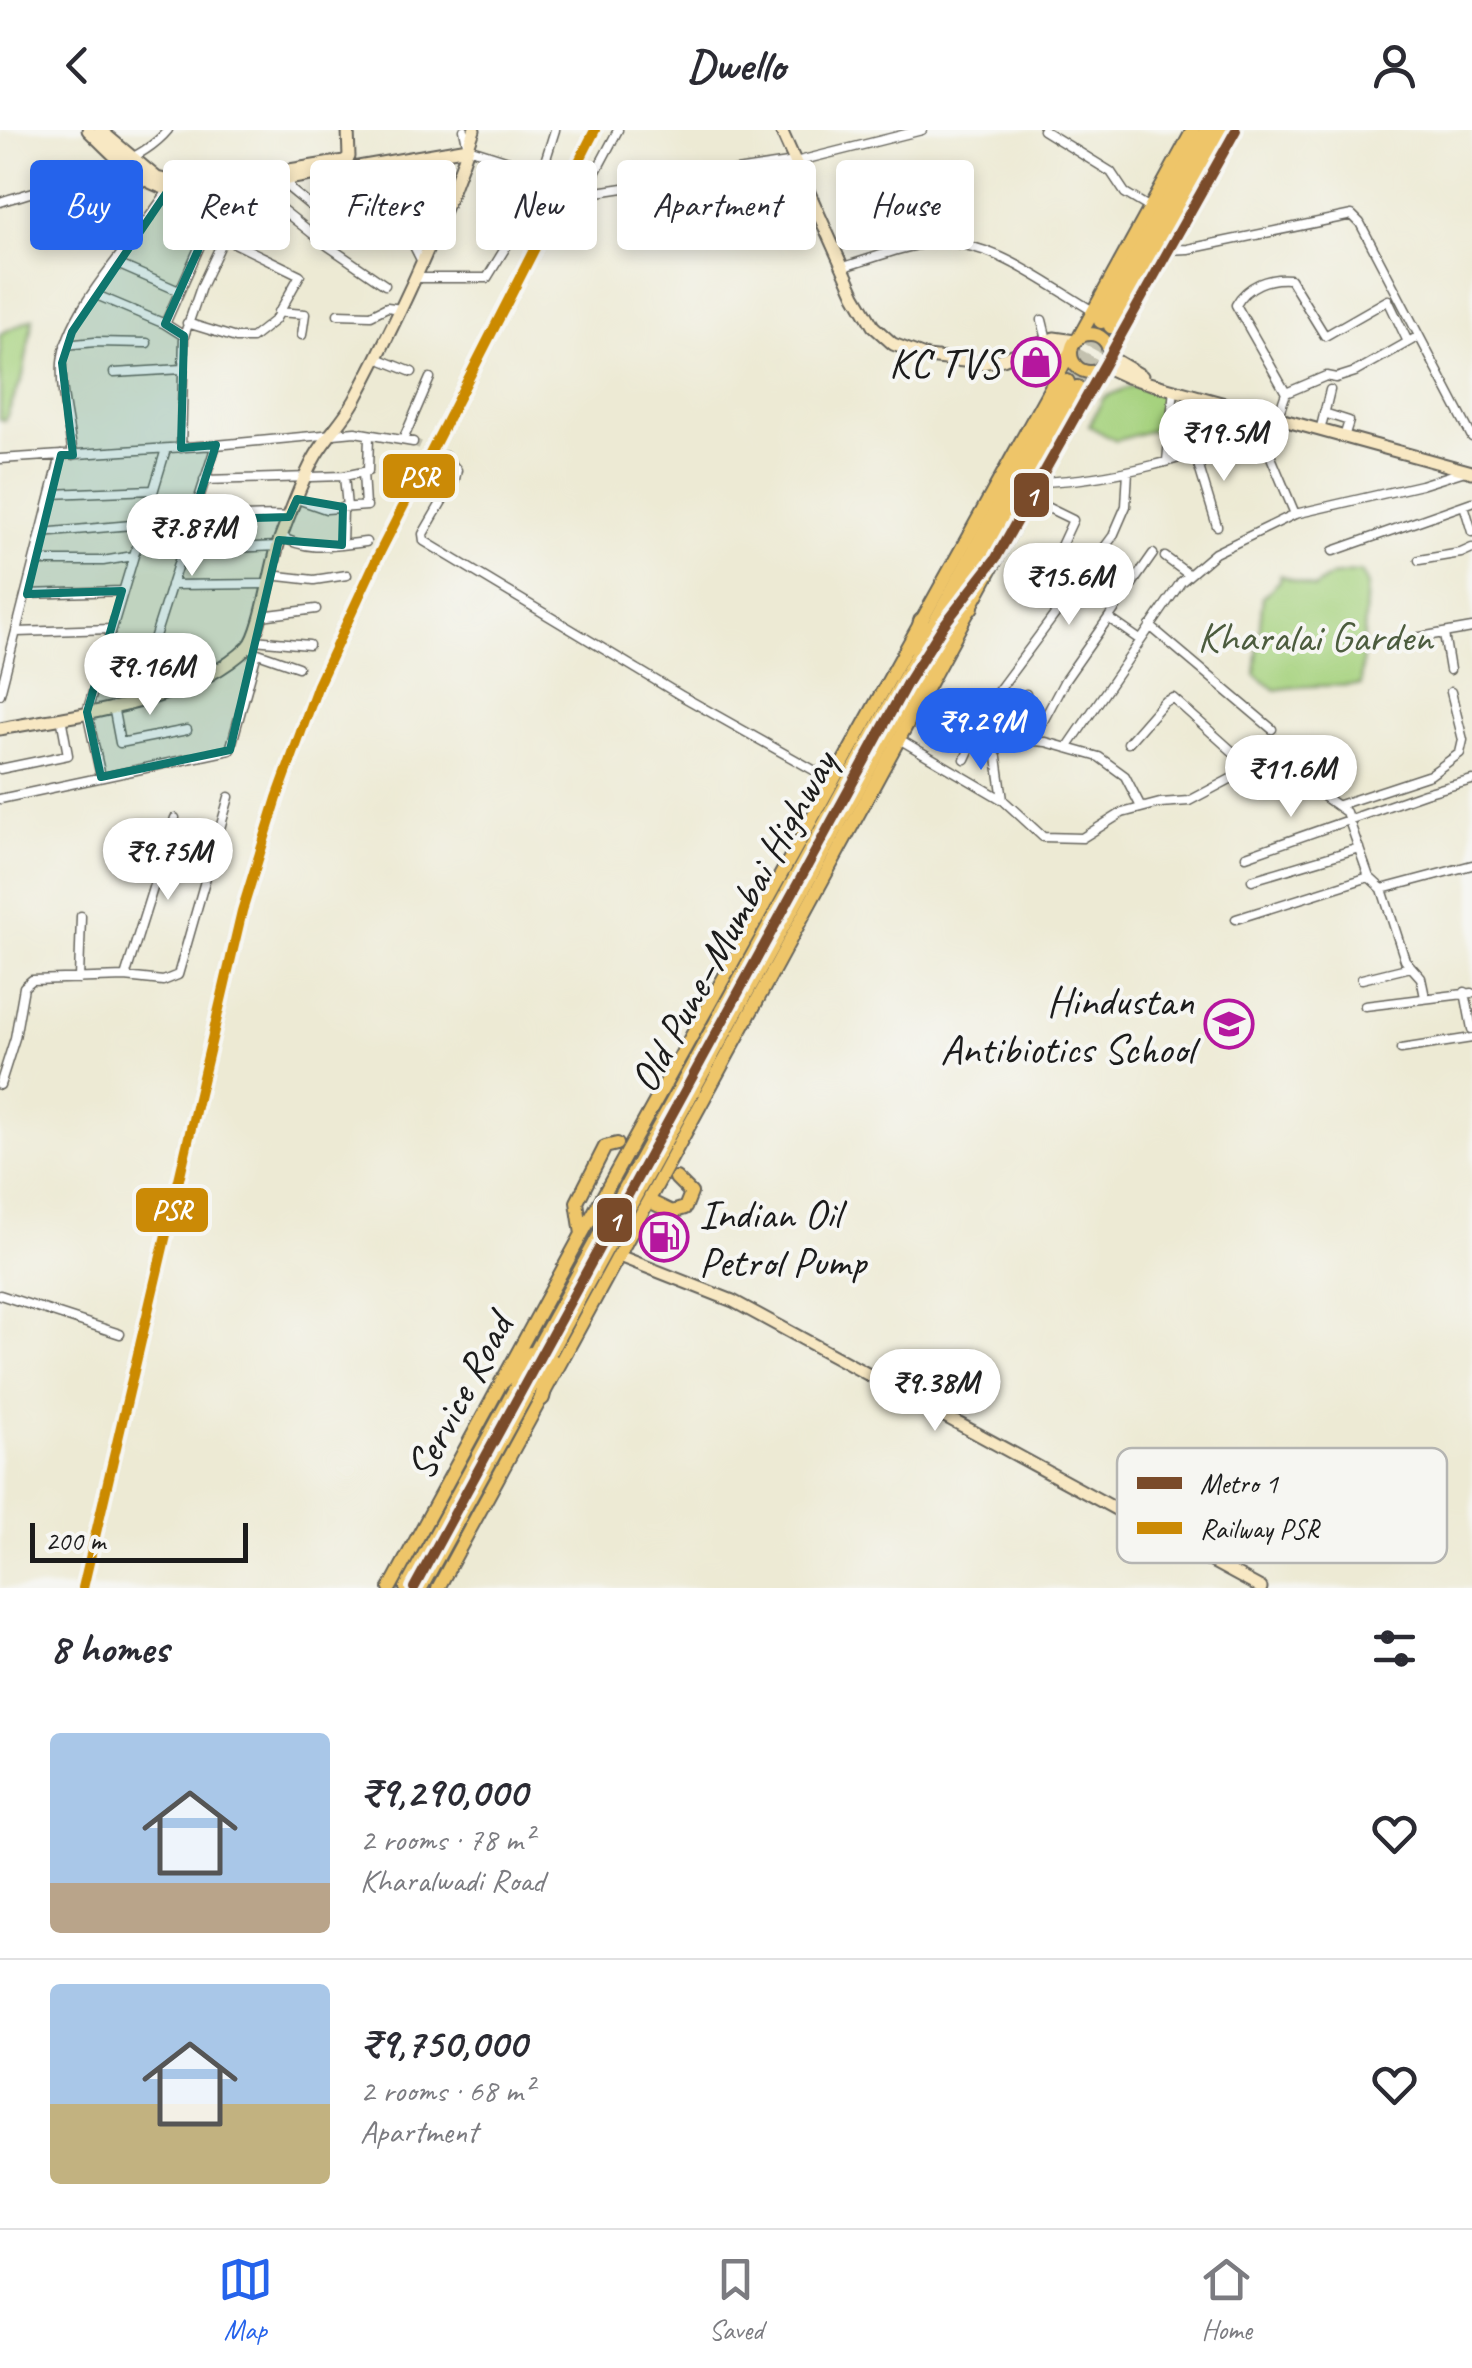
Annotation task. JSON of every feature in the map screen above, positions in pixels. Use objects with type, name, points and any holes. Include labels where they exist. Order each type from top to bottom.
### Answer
[{"type":"highway","points":[[1102,319],[1207,130]]},
{"type":"highway","points":[[1102,319],[1219,130]]},
{"type":"highway","name":"Old Pune–Mumbai Highway","points":[[1072,385],[934,650],[618,1216],[913,662],[1072,385]]},
{"type":"highway","points":[[934,650],[972,607]]},
{"type":"highway","points":[[913,662],[922,621]]},
{"type":"highway","points":[[420,1588],[618,1216]]},
{"type":"highway","points":[[502,1382],[549,1342]]},
{"type":"highway","points":[[542,1398],[549,1342]]},
{"type":"highway","points":[[407,1588],[549,1342]]},
{"type":"main road","points":[[1074,345],[1088,334],[1098,336],[1106,344],[1105,361],[1092,372],[1081,370],[1073,362],[1074,345],[1102,319],[1150,208],[1193,130]]},
{"type":"main road","points":[[438,1588],[1233,130]]},
{"type":"main road","name":"Service Road","points":[[390,1588],[1074,345]]},
{"type":"main road","points":[[582,1234],[577,1202],[605,1147],[616,1144]]},
{"type":"main road","points":[[649,1200],[672,1212],[684,1208],[690,1193],[688,1186],[676,1178]]},
{"type":"street","points":[[88,130],[126,160]]},
{"type":"street","points":[[100,130],[126,160]]},
{"type":"street","points":[[129,160],[156,143],[168,130]]},
{"type":"street","points":[[464,130],[468,148]]},
{"type":"street","points":[[0,799],[230,750],[268,580],[296,499],[314,458],[353,404],[401,309],[474,130]]},
{"type":"street","points":[[546,160],[555,130]]},
{"type":"street","points":[[617,189],[597,192],[592,179],[618,130]]},
{"type":"street","points":[[781,130],[793,160]]},
{"type":"street","points":[[802,160],[922,130]]},
{"type":"street","points":[[1050,132],[1111,172],[1124,193],[1150,208]]},
{"type":"street","points":[[290,171],[340,163],[349,156],[349,136]]},
{"type":"street","points":[[398,160],[468,148],[506,160]]},
{"type":"street","points":[[441,160],[444,151]]},
{"type":"street","points":[[290,178],[310,175]]},
{"type":"street","points":[[290,189],[310,205]]},
{"type":"street","points":[[0,202],[30,192]]},
{"type":"street","points":[[73,454],[63,384],[65,345],[115,262],[163,196]]},
{"type":"street","points":[[816,211],[873,326],[905,351],[982,363],[1048,340],[1060,338],[1074,345]]},
{"type":"street","points":[[1166,250],[1352,215],[1360,222],[1472,437]]},
{"type":"street","points":[[290,216],[385,285]]},
{"type":"street","points":[[974,248],[1000,256],[1102,319]]},
{"type":"street","points":[[165,324],[198,250]]},
{"type":"street","points":[[181,448],[184,336],[219,250]]},
{"type":"street","points":[[187,323],[236,338],[252,338],[278,312],[300,275],[249,250]]},
{"type":"street","points":[[417,250],[422,262]]},
{"type":"street","points":[[415,278],[486,278],[504,250]]},
{"type":"street","points":[[842,268],[908,250]]},
{"type":"street","points":[[115,262],[179,291]]},
{"type":"street","points":[[1286,393],[1236,305],[1240,297],[1260,282],[1290,278],[1325,336],[1388,300],[1408,342]]},
{"type":"street","points":[[94,294],[184,336]]},
{"type":"street","points":[[338,314],[371,315],[387,307],[401,309]]},
{"type":"street","points":[[278,312],[316,313]]},
{"type":"street","points":[[302,335],[306,314]]},
{"type":"street","points":[[1042,320],[1048,340]]},
{"type":"street","points":[[1040,482],[1089,480],[1128,472],[1195,454],[1260,430],[1286,393],[1326,376],[1336,378],[1355,372],[1419,336]]},
{"type":"street","points":[[65,345],[148,343]]},
{"type":"street","points":[[1032,348],[1074,345]]},
{"type":"street","points":[[376,358],[412,372]]},
{"type":"street","points":[[1105,361],[1127,377],[1470,471]]},
{"type":"street","points":[[114,373],[182,369]]},
{"type":"street","points":[[0,460],[216,446],[355,432],[408,440],[430,378]]},
{"type":"street","points":[[1167,462],[1174,389]]},
{"type":"street","points":[[1321,428],[1330,390]]},
{"type":"street","points":[[1324,413],[1349,420],[1345,434]]},
{"type":"street","points":[[1260,430],[1294,514]]},
{"type":"street","points":[[204,480],[304,480],[368,471],[369,436]]},
{"type":"street","points":[[134,702],[216,446]]},
{"type":"street","points":[[101,777],[87,712],[166,449]]},
{"type":"street","points":[[1195,454],[1217,526]]},
{"type":"street","points":[[0,694],[60,455]]},
{"type":"street","points":[[445,456],[457,470],[455,479],[423,534],[424,541],[832,781]]},
{"type":"street","points":[[1067,748],[1188,574],[1215,553],[1294,514],[1470,471]]},
{"type":"street","points":[[296,499],[326,508],[366,506],[363,472]]},
{"type":"street","points":[[965,759],[993,698],[1113,536],[1126,506],[1128,472]]},
{"type":"street","points":[[342,544],[344,476]]},
{"type":"street","points":[[51,494],[153,490]]},
{"type":"street","points":[[1030,499],[1073,520],[1060,548]]},
{"type":"street","points":[[1333,551],[1468,503],[1472,532]]},
{"type":"street","points":[[192,520],[227,520],[256,514],[289,517]]},
{"type":"street","points":[[41,533],[143,524]]},
{"type":"street","points":[[182,550],[280,541],[299,546],[366,542]]},
{"type":"street","points":[[1419,560],[1472,548]]},
{"type":"street","points":[[1033,740],[1065,680],[1153,554]]},
{"type":"street","points":[[34,561],[103,561],[133,556]]},
{"type":"street","points":[[1165,558],[1188,574]]},
{"type":"street","points":[[171,585],[314,580],[347,575]]},
{"type":"street","points":[[27,594],[122,591]]},
{"type":"street","points":[[260,616],[316,610]]},
{"type":"street","points":[[1110,618],[1140,640]]},
{"type":"street","points":[[1150,626],[1272,729]]},
{"type":"street","points":[[1409,639],[1472,628]]},
{"type":"street","points":[[16,632],[112,629]]},
{"type":"street","points":[[1444,634],[1450,670]]},
{"type":"street","points":[[0,729],[134,702],[186,686],[253,647],[309,645]]},
{"type":"street","points":[[253,647],[298,667]]},
{"type":"street","points":[[1339,804],[1438,772],[1462,749],[1451,692]]},
{"type":"street","points":[[998,739],[1026,694]]},
{"type":"street","points":[[1128,742],[1164,702],[1173,698],[1251,768]]},
{"type":"street","points":[[113,706],[120,743],[187,730]]},
{"type":"street","points":[[915,712],[979,735],[1033,740],[1100,758],[1116,768],[1132,786],[1142,808]]},
{"type":"street","points":[[0,769],[68,755],[61,717]]},
{"type":"street","points":[[1460,728],[1472,725]]},
{"type":"street","points":[[979,735],[998,758],[1003,800]]},
{"type":"street","points":[[900,740],[1003,800],[1042,837],[1082,838],[1122,812],[1188,800],[1251,768],[1266,766],[1288,771],[1339,804],[1349,820],[1369,877],[1382,889],[1405,960],[1421,978],[1425,998]]},
{"type":"street","points":[[1246,856],[1472,780]]},
{"type":"street","points":[[0,1085],[27,983],[125,977],[169,981],[180,971],[229,797]]},
{"type":"street","points":[[125,977],[176,818]]},
{"type":"street","points":[[1252,880],[1359,848]]},
{"type":"street","points":[[1382,889],[1472,864]]},
{"type":"street","points":[[1236,919],[1369,877]]},
{"type":"street","points":[[79,979],[81,916]]},
{"type":"street","points":[[1362,980],[1411,967]]},
{"type":"street","points":[[1365,1006],[1469,992],[1472,1029]]},
{"type":"street","points":[[1401,1050],[1472,1038]]},
{"type":"street","points":[[619,1256],[733,1301],[1117,1510]]},
{"type":"street","points":[[0,1295],[120,1334]]},
{"type":"street","points":[[1215,1563],[1261,1588]]},
{"type":"highlighted area","points":[[167,192],[209,192],[216,210],[165,324],[184,336],[181,448],[216,445],[192,520],[289,517],[297,499],[343,507],[342,545],[279,540],[230,750],[101,777],[87,712],[122,591],[27,594],[61,455],[73,455],[62,363],[72,332]]},
{"type":"green space","points":[[33,318],[23,376],[5,420],[0,419],[0,334]]},
{"type":"green space","points":[[1134,385],[1164,395],[1155,429],[1116,441],[1089,426],[1104,397]]},
{"type":"green space","name":"Kharalai Garden","points":[[1360,572],[1367,585],[1361,685],[1276,690],[1255,675],[1263,596],[1280,581],[1280,575],[1314,588],[1331,576]]},
{"type":"tunnel","points":[[1067,382],[1101,321]]},
{"type":"tunnel","points":[[1077,388],[1111,326]]},
{"type":"tunnel","points":[[413,442],[445,456]]},
{"type":"metro line","name":"1","points":[[414,1588],[907,683],[943,626],[996,558],[1236,130]]},
{"type":"rail line","name":"PSR","points":[[83,1588],[242,911],[277,798],[318,685],[377,558],[595,130]]},
{"type":"place","name":"KC TVS","points":[[1036,362]]},
{"type":"place","name":"Hindustan Antibiotics School","points":[[1229,1024]]},
{"type":"place","name":"Indian Oil Petrol Pump","points":[[664,1237]]}]
